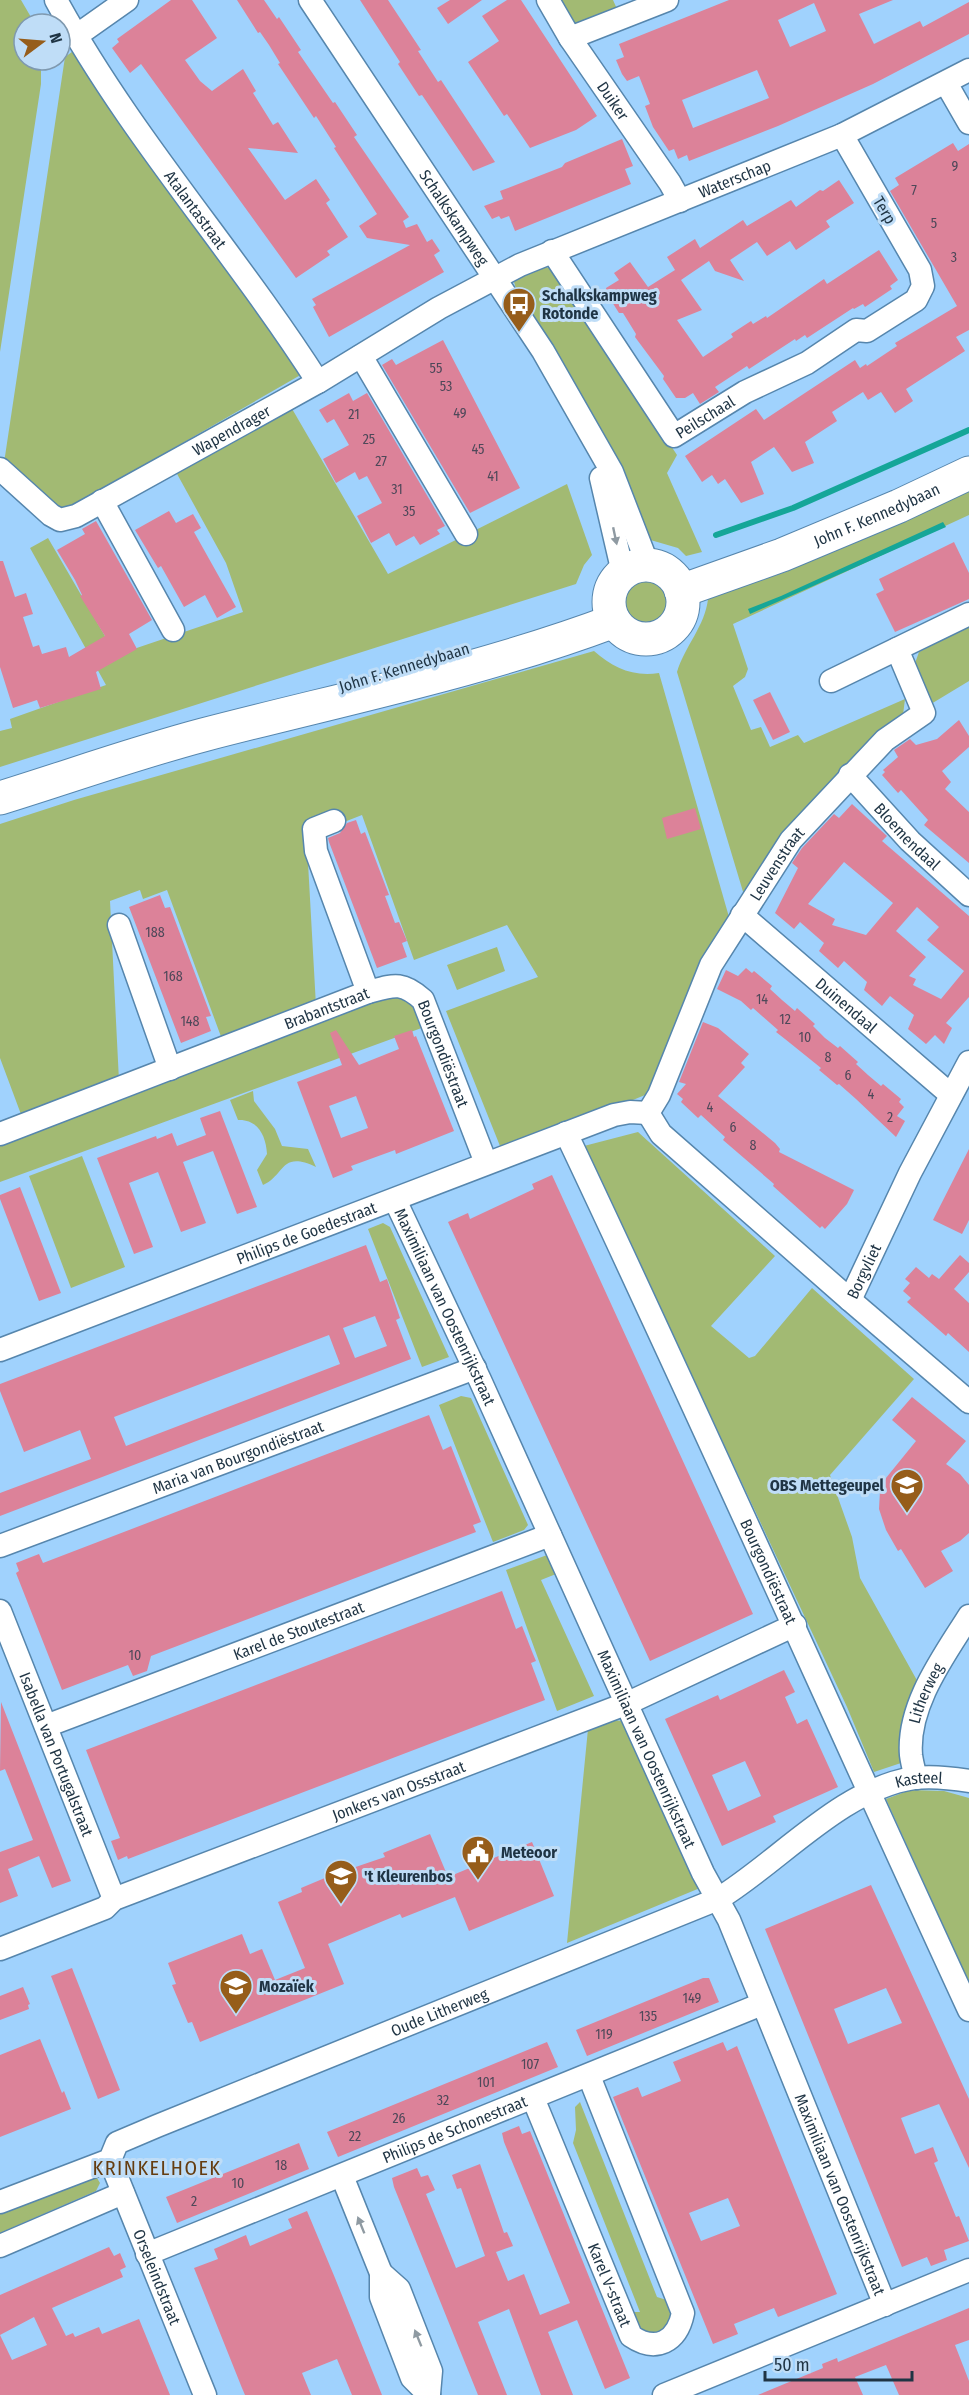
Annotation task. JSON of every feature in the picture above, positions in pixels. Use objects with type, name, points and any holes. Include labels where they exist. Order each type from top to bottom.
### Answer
[{"type":"main road","name":"John F. Kennedybaan","points":[[681,591],[782,555],[899,506],[969,473]]},
{"type":"main road","points":[[636,569],[668,572],[676,580],[681,591],[683,604],[680,618],[672,629],[660,637],[646,640],[632,637],[621,630],[611,612],[615,582],[636,569]]},
{"type":"main road","name":"John F. Kennedybaan","points":[[0,798],[202,735],[431,678],[575,635],[611,612]]},
{"type":"street","name":"Atalantastraat","points":[[56,0],[76,36],[129,117],[318,382]]},
{"type":"street","points":[[76,36],[127,0]]},
{"type":"street","name":"Schalkskampweg","points":[[310,0],[496,277],[566,388],[591,438],[612,472],[636,569]]},
{"type":"street","name":"Duiker","points":[[548,0],[570,38],[680,201]]},
{"type":"street","points":[[570,38],[626,7],[667,0]]},
{"type":"street","name":"Waterschap","points":[[496,277],[552,251],[842,135],[969,70]]},
{"type":"street","points":[[946,83],[969,123]]},
{"type":"street","name":"Terp","points":[[842,135],[920,270],[923,286]]},
{"type":"street","name":"Peilschaal","points":[[552,251],[674,436],[745,392],[807,363],[856,330],[867,331],[916,300],[923,286]]},
{"type":"street","name":"Wapendrager","points":[[0,469],[51,515],[60,520],[76,516],[318,382],[439,308],[496,277]]},
{"type":"street","points":[[361,356],[466,534]]},
{"type":"street","points":[[102,501],[173,630]]},
{"type":"street","points":[[831,681],[969,614]]},
{"type":"street","name":"Leuvenstraat","points":[[648,1113],[659,1095],[711,965],[790,840],[885,740],[924,714],[897,649]]},
{"type":"street","name":"Bloemendaal","points":[[850,775],[910,841],[969,895]]},
{"type":"street","name":"Brabantstraat","points":[[0,1134],[368,992],[316,851],[314,829],[334,821]]},
{"type":"street","name":"Duinendaal","points":[[742,915],[951,1095]]},
{"type":"street","points":[[118,925],[170,1069]]},
{"type":"street","name":"Bourgondiëstraat","points":[[368,992],[397,984],[412,990],[423,1000],[486,1163]]},
{"type":"street","name":"Borgvliet","points":[[648,1113],[661,1134],[850,1300],[910,1173],[969,1062]]},
{"type":"street","name":"Philips de Goedestraat","points":[[0,1350],[615,1115],[630,1112],[648,1113]]},
{"type":"street","name":"Bourgondiëstraat","points":[[566,1133],[795,1625],[969,2010]]},
{"type":"street","name":"Maximiliaan van Oostenrijkstraat","points":[[395,1200],[475,1368],[703,1873],[729,1920],[885,2306]]},
{"type":"street","points":[[850,1300],[969,1402]]},
{"type":"street","name":"Maria van Bourgondiëstraat","points":[[0,1546],[475,1368]]},
{"type":"street","name":"Karel de Stoutestraat","points":[[46,1726],[550,1534]]},
{"type":"street","name":"Isabella van Portugalstraat","points":[[0,1611],[114,1899]]},
{"type":"street","name":"Litherweg","points":[[916,1778],[911,1754],[914,1727],[921,1701],[933,1674],[969,1616]]},
{"type":"street","name":"Jonkers van Ossstraat","points":[[0,1949],[105,1908],[114,1899],[628,1703],[795,1625]]},
{"type":"street","name":"Kasteel","points":[[869,1793],[916,1778],[969,1781]]},
{"type":"street","name":"Oude Litherweg","points":[[0,2202],[110,2160],[117,2143],[718,1899],[738,1887],[843,1806],[869,1793]]},
{"type":"street","name":"Philips de Schonestraat","points":[[147,2254],[762,2004]]},
{"type":"street","name":"Karel V-straat","points":[[533,2098],[631,2336],[652,2345],[663,2343],[677,2331],[683,2313],[589,2076]]},
{"type":"street","name":"Orseleindstraat","points":[[110,2160],[205,2395]]},
{"type":"street","points":[[342,2176],[381,2273],[399,2289],[431,2371],[429,2395]]},
{"type":"street","points":[[0,2246],[123,2193]]},
{"type":"street","points":[[664,2395],[697,2389],[969,2270]]},
{"type":"shaded area","points":[[0,0],[21,0],[28,12],[12,12],[12,72],[41,72],[41,84],[0,352]]},
{"type":"shaded area","points":[[558,0],[613,0],[617,9],[577,29]]},
{"type":"shaded area","points":[[76,49],[304,373],[77,507],[59,512],[4,463],[63,72],[72,72],[72,52]]},
{"type":"shaded area","points":[[541,265],[556,271],[677,455],[667,473],[702,552],[686,556],[678,548],[647,539],[517,292],[514,282],[520,276]]},
{"type":"shaded area","points":[[291,407],[388,574],[567,484],[592,555],[584,565],[576,584],[0,767],[0,731],[12,728],[10,719],[106,685],[30,548],[48,538],[116,655],[243,612],[226,563],[176,472]]},
{"type":"shaded area","points":[[969,483],[969,515],[733,624],[748,669],[745,677],[733,686],[751,730],[761,727],[770,747],[798,735],[804,743],[905,699],[903,715],[744,895],[677,672],[703,618],[708,599],[785,572]]},
{"type":"shaded area","points":[[943,522],[946,527],[750,614],[748,609]]},
{"type":"shaded area","points":[[646,579],[662,586],[669,602],[662,618],[646,625],[630,618],[623,602],[630,586]]},
{"type":"shaded area","points":[[969,626],[969,681],[931,704],[914,666],[919,652]]},
{"type":"shaded area","points":[[594,651],[624,670],[641,674],[659,673],[729,917],[645,1095],[553,1133],[502,1151],[446,1011],[538,977],[507,925],[414,960],[362,815],[339,824],[306,827],[316,1006],[223,1042],[167,890],[143,899],[140,890],[110,901],[119,1081],[22,1117],[0,1058],[0,824],[74,800]]},
{"type":"shaded area","points":[[497,947],[505,971],[457,990],[447,965]]},
{"type":"shaded area","points":[[410,994],[427,1026],[0,1182],[0,1144],[389,996]]},
{"type":"shaded area","points":[[253,1091],[254,1101],[275,1129],[282,1146],[308,1149],[316,1167],[296,1161],[289,1163],[263,1185],[257,1170],[267,1154],[263,1135],[251,1122],[238,1120],[230,1100]]},
{"type":"shaded area","points":[[638,1132],[775,1256],[711,1326],[749,1358],[755,1356],[812,1288],[914,1379],[830,1475],[852,1537],[860,1578],[919,1684],[904,1722],[901,1763],[874,1772],[847,1707],[584,1146]]},
{"type":"shaded area","points":[[82,1156],[125,1267],[71,1288],[29,1176]]},
{"type":"shaded area","points":[[383,1223],[390,1227],[449,1357],[422,1367],[368,1229]]},
{"type":"shaded area","points":[[461,1396],[471,1398],[528,1525],[524,1530],[493,1542],[439,1405]]},
{"type":"shaded area","points":[[550,1554],[561,1572],[541,1580],[594,1696],[557,1711],[506,1570]]},
{"type":"shaded area","points":[[612,1720],[634,1722],[700,1888],[567,1943],[588,1729]]},
{"type":"shaded area","points":[[910,1790],[944,1791],[969,1798],[969,1983],[886,1799]]},
{"type":"shaded area","points":[[580,2102],[657,2297],[673,2302],[678,2316],[662,2336],[640,2334],[628,2312],[640,2312],[573,2143],[576,2130],[575,2107]]},
{"type":"shaded area","points":[[94,2173],[100,2183],[96,2191],[0,2233],[0,2208]]},
{"type":"building","points":[[171,0],[192,0],[217,38],[185,60],[200,81],[212,91],[243,69],[256,91],[253,93],[273,125],[278,122],[298,153],[248,148],[285,200],[316,179],[330,200],[326,203],[348,237],[327,251],[330,255],[296,278],[141,64],[130,73],[112,48],[119,42],[117,39]]},
{"type":"building","points":[[237,0],[264,0],[277,19],[279,17],[301,50],[298,52],[333,103],[335,102],[357,135],[354,137],[409,217],[403,221],[406,228],[417,224],[427,242],[432,239],[440,251],[434,255],[444,272],[329,337],[313,307],[316,305],[312,299],[410,245],[367,238],[359,226],[377,214],[316,116],[314,118],[278,64],[280,63],[269,45],[260,32],[258,33]]},
{"type":"building","points":[[360,0],[388,0],[421,50],[418,51],[438,82],[441,80],[495,162],[473,171],[422,95],[419,96]]},
{"type":"building","points":[[450,0],[482,0],[448,24],[437,8]]},
{"type":"building","points":[[507,0],[521,0],[597,116],[576,130],[530,148],[507,114],[504,116],[468,62],[499,41],[482,16]]},
{"type":"building","points":[[729,0],[893,0],[859,14],[874,44],[920,21],[923,27],[969,2],[969,34],[873,84],[778,126],[689,161],[687,155],[678,159],[674,149],[669,151],[653,127],[645,106],[650,104],[639,76],[627,81],[616,60],[624,57],[619,44]],"holes":[[[814,3],[826,31],[790,47],[778,20]],[[757,70],[769,98],[693,128],[682,100]]]},
{"type":"building","points":[[622,139],[633,166],[625,169],[631,184],[515,231],[509,216],[492,219],[484,206],[503,199],[500,191],[562,167],[565,163]]},
{"type":"building","points":[[953,143],[958,151],[969,144],[969,330],[956,337],[965,351],[906,389],[913,401],[895,413],[881,392],[868,400],[863,392],[832,412],[837,421],[805,442],[814,463],[792,472],[774,447],[751,462],[764,494],[741,503],[725,479],[718,484],[712,475],[702,482],[685,456],[756,409],[764,420],[855,360],[860,368],[866,364],[867,366],[897,346],[895,343],[957,306],[890,191],[899,185],[895,178]]},
{"type":"building","points":[[839,180],[854,203],[826,221],[830,227],[796,250],[790,241],[767,256],[757,242],[730,260],[744,281],[715,271],[709,261],[681,280],[702,310],[677,320],[703,357],[733,337],[731,334],[751,321],[753,324],[766,316],[767,318],[824,279],[827,284],[879,250],[898,280],[890,286],[892,289],[865,307],[863,304],[853,308],[807,338],[805,335],[796,341],[795,339],[749,369],[747,366],[715,387],[719,392],[700,404],[693,393],[685,398],[676,398],[663,379],[664,376],[635,337],[636,334],[623,313],[619,313],[607,294],[606,288],[619,280],[614,273],[630,262],[648,287],[675,270],[667,257],[695,239],[700,248],[743,220],[747,226],[791,200],[796,207]]},
{"type":"building","points":[[443,340],[520,488],[470,513],[382,365],[392,359],[396,365]]},
{"type":"building","points":[[349,393],[353,401],[367,393],[445,526],[437,530],[440,534],[420,545],[414,536],[396,546],[389,533],[371,543],[357,516],[382,503],[367,476],[359,480],[355,472],[336,483],[323,459],[349,445],[334,419],[327,423],[319,410]]},
{"type":"building","points":[[169,511],[176,523],[193,514],[201,528],[194,532],[236,607],[217,618],[205,595],[184,607],[161,566],[158,568],[135,530]]},
{"type":"building","points":[[96,521],[152,620],[129,634],[137,649],[96,672],[101,689],[40,708],[37,700],[13,708],[0,667],[0,561],[3,561],[15,597],[26,593],[33,614],[23,617],[33,647],[39,645],[42,654],[66,647],[69,657],[105,636],[80,596],[82,595],[75,580],[57,550],[85,534],[82,529]]},
{"type":"building","points":[[954,542],[969,573],[969,599],[895,632],[876,594],[884,590],[879,579]]},
{"type":"building","points":[[770,692],[790,732],[773,740],[753,700]]},
{"type":"building","points":[[959,720],[969,736],[969,747],[942,771],[951,782],[945,789],[969,812],[969,863],[924,825],[928,820],[901,790],[898,793],[882,775],[885,772],[883,770],[898,757],[894,750],[910,739],[916,745],[937,739]]},
{"type":"building","points":[[852,804],[887,836],[882,841],[969,916],[969,997],[946,1023],[952,1028],[944,1044],[935,1035],[926,1044],[908,1029],[914,1015],[890,996],[882,1006],[864,990],[867,982],[844,961],[838,968],[819,951],[824,943],[800,922],[794,929],[775,913],[798,868],[792,863],[802,848],[834,814],[839,818]],"holes":[[[844,862],[893,903],[866,935],[832,925],[835,919],[808,904]],[[917,907],[939,927],[927,940],[964,971],[941,999],[913,985],[916,979],[909,976],[926,957],[896,931]]]},
{"type":"building","points":[[695,808],[701,829],[667,839],[662,818]]},
{"type":"building","points":[[356,820],[361,834],[365,832],[389,895],[385,896],[395,923],[399,922],[407,941],[402,943],[407,957],[377,968],[328,838],[340,833],[347,823]]},
{"type":"building","points":[[160,895],[165,908],[170,907],[211,1016],[206,1017],[211,1031],[181,1043],[129,907]]},
{"type":"building","points":[[746,968],[752,973],[754,971],[772,986],[770,989],[795,1011],[797,1008],[815,1024],[813,1026],[825,1038],[838,1048],[840,1046],[858,1062],[856,1064],[868,1075],[901,1099],[899,1102],[904,1107],[897,1116],[905,1121],[896,1137],[839,1084],[837,1085],[819,1070],[821,1068],[776,1032],[778,1030],[753,1008],[751,1010],[741,1001],[717,989],[726,970],[738,976]]},
{"type":"building","points":[[703,1022],[718,1028],[749,1054],[741,1063],[745,1067],[718,1096],[775,1143],[780,1149],[779,1152],[854,1190],[847,1204],[825,1229],[822,1226],[820,1228],[773,1186],[774,1184],[723,1140],[725,1137],[701,1115],[698,1118],[681,1102],[683,1099],[677,1094],[686,1084],[679,1082]]},
{"type":"building","points":[[336,1030],[359,1065],[399,1049],[394,1036],[412,1030],[454,1131],[396,1154],[395,1150],[351,1166],[353,1170],[333,1178],[297,1082],[342,1065],[330,1033]],"holes":[[[356,1096],[368,1128],[341,1138],[329,1106]]]},
{"type":"building","points":[[220,1111],[257,1207],[237,1214],[213,1151],[183,1162],[206,1223],[181,1232],[158,1172],[129,1183],[153,1247],[134,1254],[97,1158],[156,1136],[157,1139],[172,1133],[177,1146],[206,1135],[200,1118]]},
{"type":"building","points":[[969,1149],[969,1220],[962,1234],[933,1220]]},
{"type":"building","points":[[552,1175],[753,1614],[650,1661],[448,1222],[468,1213],[470,1219],[534,1189],[532,1184]]},
{"type":"building","points":[[20,1187],[61,1293],[39,1301],[0,1199],[0,1195]]},
{"type":"building","points":[[366,1245],[380,1282],[387,1279],[400,1318],[396,1320],[411,1359],[0,1516],[0,1493],[91,1459],[80,1430],[24,1452],[0,1391],[0,1384]],"holes":[[[375,1316],[387,1346],[355,1358],[343,1328]],[[329,1335],[340,1364],[126,1446],[114,1417]]]},
{"type":"building","points":[[960,1255],[969,1263],[969,1272],[954,1289],[969,1303],[969,1352],[948,1333],[946,1336],[907,1302],[911,1298],[903,1291],[910,1283],[905,1279],[916,1267],[929,1278],[932,1274],[939,1279]]},
{"type":"building","points":[[912,1397],[966,1441],[946,1464],[960,1474],[969,1485],[969,1533],[960,1541],[941,1551],[953,1571],[925,1588],[901,1549],[898,1551],[886,1530],[879,1509],[880,1491],[886,1478],[916,1441],[892,1420]]},
{"type":"building","points":[[429,1415],[443,1450],[451,1446],[481,1522],[473,1525],[476,1532],[151,1656],[147,1671],[133,1676],[128,1665],[62,1690],[16,1573],[19,1571],[16,1563],[39,1554],[43,1563]]},
{"type":"building","points":[[502,1591],[516,1629],[522,1626],[536,1661],[531,1663],[545,1700],[128,1859],[127,1856],[118,1860],[111,1841],[120,1838],[86,1750]]},
{"type":"building","points":[[784,1670],[795,1692],[785,1697],[797,1724],[807,1719],[838,1787],[773,1816],[776,1822],[722,1846],[665,1719],[718,1695],[720,1700]],"holes":[[[745,1761],[761,1796],[728,1811],[712,1775]]]},
{"type":"building","points":[[1,1702],[71,1881],[52,1888],[39,1856],[8,1869],[18,1896],[0,1903],[0,1852],[33,1840],[5,1769],[0,1771]]},
{"type":"building","points":[[430,1834],[448,1877],[532,1842],[554,1896],[469,1931],[455,1897],[402,1918],[400,1914],[328,1944],[344,1984],[200,2042],[192,2022],[188,2023],[172,1985],[176,1984],[168,1963],[242,1934],[250,1954],[262,1949],[275,1980],[305,1968],[278,1902],[302,1892],[301,1888],[385,1857],[383,1853]]},
{"type":"building","points":[[871,1885],[969,2099],[969,2168],[939,2104],[901,2118],[915,2154],[933,2147],[938,2161],[934,2163],[956,2217],[959,2216],[969,2241],[944,2250],[947,2260],[931,2266],[927,2257],[902,2267],[765,1929]],"holes":[[[886,1988],[902,2023],[848,2044],[834,2009]]]},
{"type":"building","points":[[72,1968],[120,2090],[98,2099],[51,1976]]},
{"type":"building","points":[[703,1978],[709,1978],[719,2002],[587,2056],[576,2030]]},
{"type":"building","points":[[23,1987],[30,2004],[29,2009],[0,2020],[0,1996]]},
{"type":"building","points":[[40,2039],[71,2109],[0,2137],[0,2055]]},
{"type":"building","points":[[547,2042],[558,2067],[338,2157],[327,2132]]},
{"type":"building","points":[[723,2042],[727,2051],[737,2046],[837,2294],[778,2317],[774,2308],[734,2324],[738,2334],[713,2344],[613,2097],[638,2087],[642,2097],[681,2081],[673,2062]],"holes":[[[728,2198],[740,2226],[701,2241],[689,2213]]]},
{"type":"building","points":[[519,2126],[522,2134],[530,2131],[630,2378],[605,2389],[577,2320],[548,2332],[573,2395],[541,2395],[509,2309],[478,2322],[507,2395],[478,2395],[394,2187],[392,2178],[417,2168],[421,2177],[428,2175],[435,2190],[426,2194],[456,2268],[485,2256],[461,2188],[457,2189],[452,2175],[480,2164],[504,2233],[507,2232],[513,2246],[496,2252],[508,2281],[524,2274],[540,2315],[570,2303],[504,2142],[502,2133]]},
{"type":"building","points":[[299,2143],[309,2169],[177,2223],[166,2197]]},
{"type":"building","points":[[307,2211],[382,2395],[352,2395],[337,2359],[302,2373],[311,2395],[245,2395],[242,2388],[194,2268],[218,2259],[214,2249],[246,2235],[250,2246],[292,2228],[288,2219]]},
{"type":"building","points":[[109,2247],[114,2256],[120,2253],[126,2267],[120,2270],[123,2277],[52,2308],[66,2336],[73,2333],[75,2337],[99,2327],[102,2334],[139,2319],[170,2395],[0,2395],[0,2335],[0,2295]],"holes":[[[34,2317],[47,2345],[12,2360],[0,2335]]]},
{"type":"building","points":[[969,2308],[969,2340],[955,2345],[969,2381],[969,2395],[899,2395],[886,2365],[855,2377],[863,2395],[758,2395],[823,2368],[822,2364],[837,2358],[838,2362]]},
{"type":"waterway","points":[[716,535],[793,508],[969,430]]},
{"type":"place","name":"Schalkskampweg Rotonde","points":[[519,333]]},
{"type":"place","name":"OBS Mettegeupel","points":[[907,1514]]},
{"type":"place","name":"Meteoor","points":[[478,1881]]},
{"type":"place","name":"'t Kleurenbos","points":[[341,1905]]},
{"type":"place","name":"Mozaïek","points":[[236,2015]]},
{"type":"district","name":"KRINKELHOEK","points":[[157,2168]]}]
